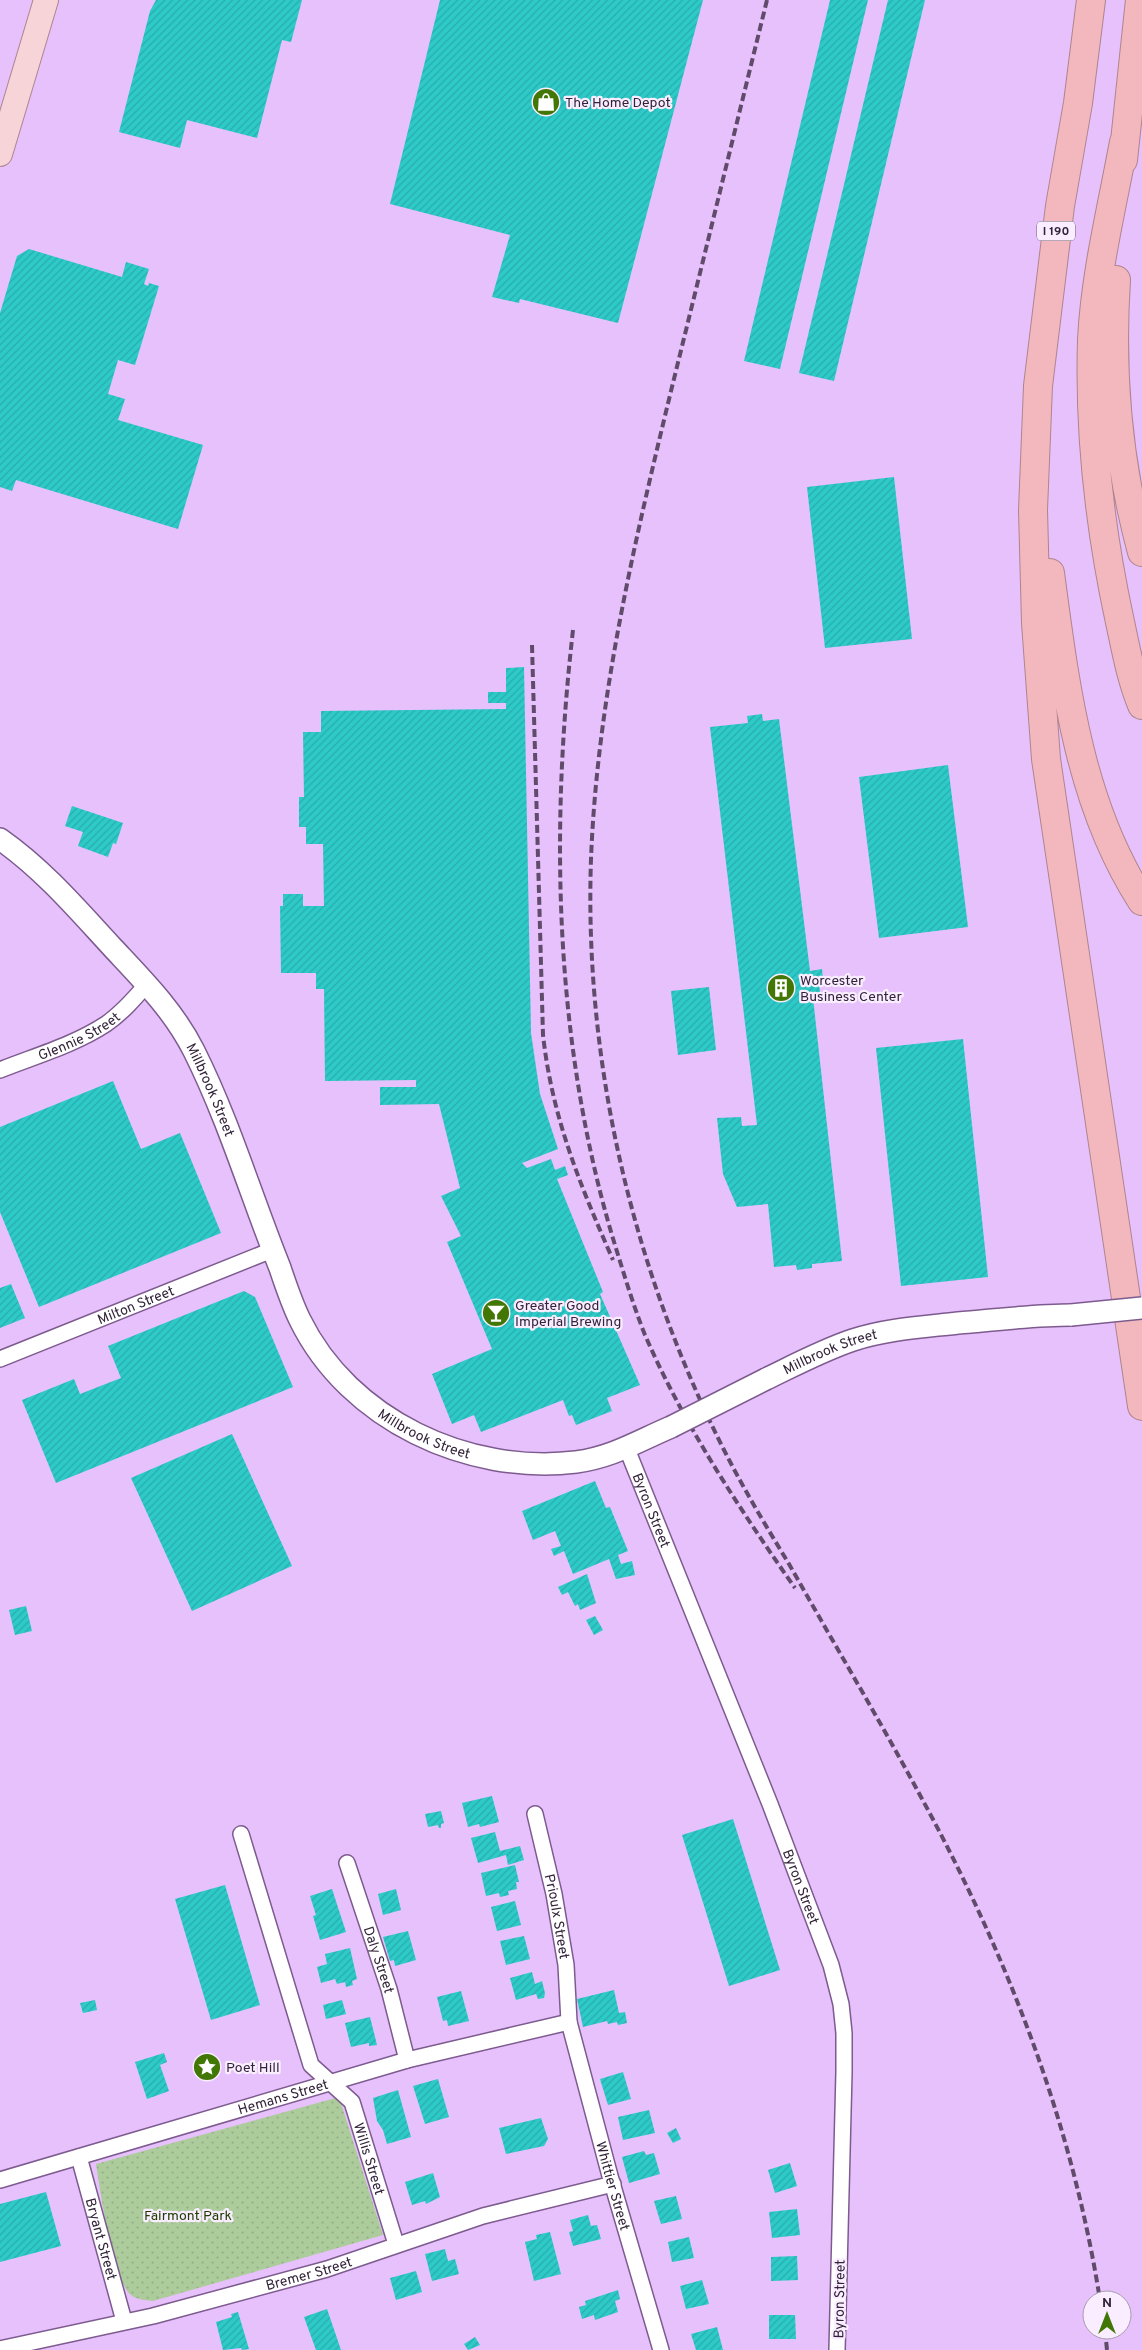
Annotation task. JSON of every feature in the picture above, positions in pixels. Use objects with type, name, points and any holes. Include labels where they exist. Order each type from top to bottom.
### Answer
[{"type":"highway","name":"I 190","points":[[1034,463],[1038,386],[1048,289],[1078,103],[1091,0]]},
{"type":"highway","points":[[1140,0],[1124,142],[1114,310],[1116,388],[1122,452],[1142,552]]},
{"type":"highway","points":[[1124,142],[1098,288],[1092,339],[1092,406],[1098,490],[1113,592],[1126,654],[1142,706]]},
{"type":"highway","points":[[1034,463],[1062,660],[1080,752],[1109,836],[1142,902]]},
{"type":"highway","points":[[1034,463],[1036,623],[1046,759],[1084,1028],[1142,1406]]},
{"type":"main road","points":[[0,154],[46,0]]},
{"type":"main road","name":"Millbrook Street","points":[[0,839],[55,884],[147,984],[184,1032],[194,1051],[239,1160],[300,1320],[322,1357],[354,1392],[397,1423],[467,1454],[513,1464],[577,1462],[627,1450],[806,1358],[853,1340],[913,1328],[983,1321],[1072,1316],[1142,1308]]},
{"type":"street","name":"Glennie Street","points":[[0,1070],[84,1036],[107,1024],[129,1005],[147,984]]},
{"type":"street","name":"Milton Street","points":[[0,1359],[272,1250]]},
{"type":"street","name":"Byron Street","points":[[627,1450],[773,1813],[831,1965],[841,2004],[844,2032],[844,2062],[838,2350]]},
{"type":"street","name":"Prioulx Street","points":[[535,1814],[556,1903],[566,1965],[569,2022]]},
{"type":"street","name":"Willis Street","points":[[241,1834],[311,2065],[352,2102],[396,2244]]},
{"type":"street","name":"Daly Street","points":[[347,1863],[388,1989],[407,2060]]},
{"type":"street","name":"Hemans Street","points":[[0,2180],[407,2060],[569,2022]]},
{"type":"street","name":"Whittier Street","points":[[569,2022],[612,2184],[661,2350]]},
{"type":"street","name":"Bryant Street","points":[[79,2157],[124,2322]]},
{"type":"street","name":"Bremer Street","points":[[0,2349],[124,2322],[327,2269],[483,2216],[612,2184]]},
{"type":"green space","name":"Fairmont Park","points":[[339,2097],[383,2235],[153,2301],[139,2299],[131,2295],[124,2286],[113,2254],[96,2164]]},
{"type":"building","points":[[156,0],[302,0],[291,42],[282,40],[257,138],[187,120],[180,148],[119,132],[150,11]]},
{"type":"building","name":"The Home Depot","points":[[440,0],[703,0],[618,323],[520,299],[519,303],[492,297],[510,235],[390,204]]},
{"type":"building","points":[[830,0],[868,0],[780,369],[744,361]]},
{"type":"building","points":[[888,0],[925,0],[834,381],[799,373]]},
{"type":"building","points":[[29,249],[122,277],[126,262],[149,269],[144,284],[148,286],[149,283],[159,286],[135,365],[118,360],[108,394],[125,399],[118,420],[203,445],[178,529],[16,480],[12,491],[0,487],[0,313],[17,256]]},
{"type":"building","points":[[894,477],[912,639],[825,648],[807,487]]},
{"type":"building","points":[[524,667],[531,1033],[540,1094],[558,1149],[522,1163],[527,1168],[551,1159],[555,1170],[565,1166],[568,1175],[557,1179],[603,1292],[600,1294],[640,1385],[607,1398],[612,1411],[576,1425],[572,1415],[569,1416],[563,1400],[481,1432],[474,1415],[452,1424],[432,1374],[492,1349],[447,1242],[461,1236],[441,1196],[460,1188],[439,1104],[380,1105],[380,1087],[416,1087],[416,1080],[325,1081],[324,989],[316,989],[316,973],[281,973],[280,906],[283,906],[283,894],[303,894],[303,906],[324,906],[323,844],[306,844],[306,827],[299,827],[299,797],[304,797],[303,732],[321,732],[321,711],[506,709],[506,703],[488,703],[488,692],[506,692],[506,668]]},
{"type":"building","name":"Worcester Business Center","points":[[762,714],[763,721],[779,719],[810,971],[822,969],[823,979],[818,979],[821,997],[813,998],[842,1261],[812,1264],[812,1268],[797,1270],[796,1265],[774,1267],[768,1204],[737,1207],[723,1174],[717,1118],[741,1117],[742,1126],[757,1125],[710,727],[748,723],[747,716]]},
{"type":"building","points":[[948,765],[968,927],[879,938],[859,777]]},
{"type":"building","points":[[72,806],[123,823],[116,844],[113,843],[108,857],[78,846],[83,832],[65,826]]},
{"type":"building","points":[[709,987],[716,1050],[678,1055],[671,991]]},
{"type":"building","points":[[963,1039],[988,1277],[901,1286],[876,1048]]},
{"type":"building","points":[[113,1081],[141,1149],[180,1133],[221,1233],[39,1307],[0,1212],[0,1127]]},
{"type":"building","points":[[11,1284],[25,1318],[0,1328],[0,1288]]},
{"type":"building","points":[[244,1291],[255,1297],[293,1387],[56,1483],[22,1400],[74,1379],[80,1394],[121,1378],[108,1346]]},
{"type":"building","points":[[232,1434],[292,1566],[192,1611],[131,1478]]},
{"type":"building","points":[[595,1481],[606,1508],[610,1507],[628,1551],[618,1555],[621,1564],[632,1561],[635,1575],[616,1579],[609,1559],[573,1574],[564,1551],[554,1556],[551,1549],[561,1546],[555,1531],[533,1540],[522,1511]]},
{"type":"building","points":[[587,1574],[596,1603],[580,1610],[578,1604],[575,1606],[568,1592],[562,1595],[558,1587]]},
{"type":"building","points":[[26,1606],[32,1631],[15,1635],[9,1610]]},
{"type":"building","points":[[595,1616],[603,1630],[594,1635],[586,1620]]},
{"type":"building","points":[[492,1796],[499,1822],[480,1827],[479,1824],[468,1827],[462,1803]]},
{"type":"building","points":[[441,1811],[444,1823],[441,1824],[441,1828],[438,1825],[428,1827],[425,1814]]},
{"type":"building","points":[[733,1819],[780,1970],[729,1986],[682,1835]]},
{"type":"building","points":[[495,1832],[500,1851],[520,1846],[524,1860],[508,1865],[506,1855],[478,1863],[471,1838]]},
{"type":"building","points":[[515,1865],[519,1882],[516,1882],[517,1889],[508,1891],[509,1895],[500,1897],[499,1893],[486,1896],[481,1873]]},
{"type":"building","points":[[225,1885],[260,2005],[211,2020],[175,1899]]},
{"type":"building","points":[[332,1889],[346,1932],[320,1940],[313,1916],[316,1915],[310,1896]]},
{"type":"building","points":[[396,1889],[401,1910],[383,1915],[378,1894]]},
{"type":"building","points":[[515,1901],[521,1925],[497,1931],[491,1907]]},
{"type":"building","points":[[408,1931],[416,1960],[395,1966],[394,1960],[390,1961],[383,1937]]},
{"type":"building","points":[[524,1936],[530,1959],[506,1965],[500,1941]]},
{"type":"building","points":[[350,1948],[357,1979],[352,1981],[353,1985],[346,1987],[345,1982],[337,1984],[335,1979],[321,1983],[317,1967],[327,1964],[325,1954]]},
{"type":"building","points":[[532,1972],[535,1984],[542,1981],[545,1993],[544,1998],[538,1999],[536,1994],[516,2000],[510,1978]]},
{"type":"building","points":[[614,1990],[619,2013],[625,2012],[627,2023],[618,2025],[617,2022],[608,2024],[607,2021],[583,2027],[577,1999]]},
{"type":"building","points":[[461,1991],[469,2021],[448,2026],[447,2020],[443,2021],[437,1997]]},
{"type":"building","points":[[95,2000],[97,2010],[83,2013],[80,2003]]},
{"type":"building","points":[[342,2000],[346,2014],[326,2019],[323,2005]]},
{"type":"building","points":[[370,2017],[377,2045],[369,2046],[369,2043],[351,2047],[345,2023]]},
{"type":"building","points":[[164,2053],[167,2062],[160,2065],[169,2091],[147,2099],[135,2062]]},
{"type":"building","points":[[623,2072],[631,2099],[608,2105],[600,2079]]},
{"type":"building","points":[[438,2079],[449,2117],[425,2124],[413,2086]]},
{"type":"building","points":[[398,2090],[411,2137],[387,2144],[383,2130],[377,2121],[373,2098]]},
{"type":"building","points":[[649,2110],[655,2133],[623,2140],[618,2117]]},
{"type":"building","points":[[541,2118],[548,2139],[544,2146],[506,2154],[499,2128]]},
{"type":"building","points":[[676,2128],[681,2139],[673,2143],[667,2133]]},
{"type":"building","points":[[644,2151],[646,2155],[654,2153],[660,2174],[629,2183],[622,2157]]},
{"type":"building","points":[[790,2163],[797,2186],[775,2193],[768,2170]]},
{"type":"building","points":[[433,2173],[440,2197],[426,2204],[425,2201],[412,2205],[405,2182]]},
{"type":"building","points":[[46,2192],[61,2246],[0,2262],[0,2204]]},
{"type":"building","points":[[676,2196],[682,2219],[661,2224],[654,2201]]},
{"type":"building","points":[[797,2209],[800,2235],[772,2238],[769,2212]]},
{"type":"building","points":[[588,2215],[591,2226],[597,2225],[601,2239],[573,2246],[569,2232],[573,2231],[570,2220]]},
{"type":"building","points":[[550,2232],[561,2274],[534,2281],[525,2242],[537,2239],[536,2235]]},
{"type":"building","points":[[689,2237],[694,2258],[672,2262],[668,2242]]},
{"type":"building","points":[[445,2249],[448,2261],[455,2259],[459,2274],[432,2281],[425,2254]]},
{"type":"building","points":[[797,2256],[798,2280],[771,2281],[771,2257]]},
{"type":"building","points":[[416,2271],[422,2292],[396,2300],[390,2278]]},
{"type":"building","points":[[702,2280],[709,2304],[686,2309],[680,2286]]},
{"type":"building","points":[[618,2290],[620,2299],[615,2301],[618,2312],[595,2320],[594,2315],[582,2319],[579,2307],[586,2305],[585,2301]]},
{"type":"building","points":[[327,2309],[341,2350],[316,2350],[304,2317]]},
{"type":"building","points":[[238,2312],[249,2349],[223,2350],[216,2322],[232,2317],[231,2314]]},
{"type":"building","points":[[769,2315],[795,2315],[796,2339],[769,2339]]},
{"type":"building","points":[[717,2327],[723,2350],[696,2350],[691,2334]]},
{"type":"building","points":[[475,2337],[480,2345],[468,2350],[464,2344]]},
{"type":"railway","points":[[767,0],[644,506],[619,623],[609,682],[601,741],[591,859],[591,935],[596,1011],[606,1086],[620,1161],[639,1235],[663,1308],[691,1379],[739,1478],[921,1797],[981,1917],[1008,1979],[1054,2104],[1088,2234],[1098,2290]]},
{"type":"railway","points":[[573,630],[565,709],[561,788],[560,868],[563,947],[570,1026],[581,1104],[598,1182],[631,1297],[660,1368],[695,1434],[733,1497],[795,1588]]},
{"type":"railway","points":[[532,645],[543,1035],[547,1065],[560,1122],[589,1205],[613,1260]]},
{"type":"railway","points":[[1106,2340],[1107,2350]]},
{"type":"place","name":"The Home Depot","points":[[546,102]]},
{"type":"place","name":"Worcester Business Center","points":[[781,988]]},
{"type":"place","name":"Greater Good Imperial Brewing","points":[[496,1313]]},
{"type":"place","name":"Poet Hill","points":[[207,2067]]}]
